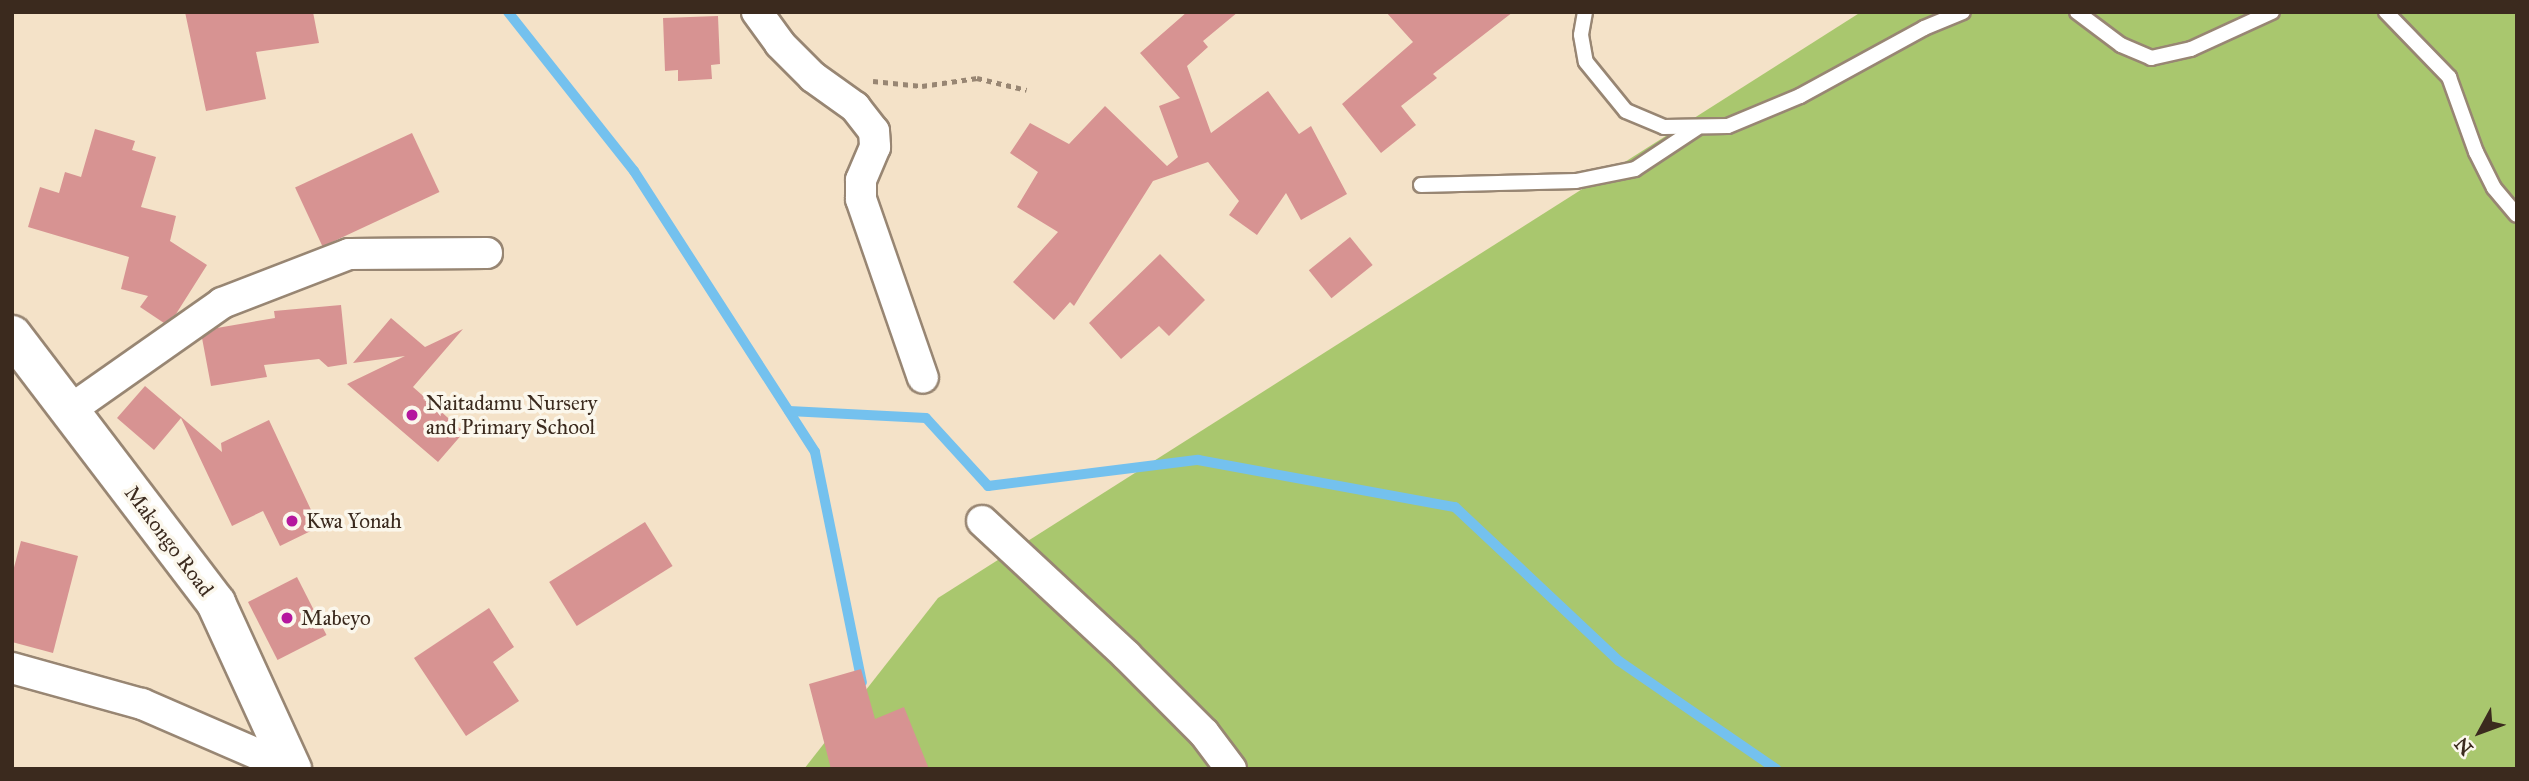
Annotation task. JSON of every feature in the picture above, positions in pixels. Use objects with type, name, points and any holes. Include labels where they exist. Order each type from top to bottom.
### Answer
[{"type":"street","points":[[757,12],[813,77],[855,107],[874,131],[875,147],[861,180],[861,199],[923,378]]},
{"type":"street","points":[[70,410],[222,303],[349,254],[487,253]]},
{"type":"street","name":"Makongo Road","points":[[12,335],[216,603],[292,769]]},
{"type":"street","points":[[982,521],[1126,655],[1204,733],[1231,769]]},
{"type":"street","points":[[12,668],[142,704],[292,769]]},
{"type":"lane","points":[[1585,12],[1581,35],[1586,62],[1626,111],[1664,127],[1728,127],[1788,101],[1924,28],[1963,12]]},
{"type":"lane","points":[[2077,12],[2121,45],[2151,58],[2191,49],[2272,12]]},
{"type":"lane","points":[[2386,12],[2449,77],[2476,152],[2494,188],[2517,215]]},
{"type":"lane","points":[[1421,185],[1576,181],[1635,169],[1698,127]]},
{"type":"path","points":[[813,77],[922,86],[977,78],[1027,90]]},
{"type":"green space","points":[[1861,12],[2517,12],[2517,769],[804,769],[938,598]]},
{"type":"building","points":[[185,12],[313,12],[319,43],[256,52],[266,99],[206,111]]},
{"type":"building","points":[[1187,12],[1238,12],[1203,41],[1208,47],[1187,66],[1211,133],[1268,91],[1299,134],[1311,126],[1347,194],[1301,220],[1286,193],[1257,235],[1229,215],[1239,201],[1208,162],[1153,181],[1074,306],[1070,302],[1054,320],[1013,282],[1058,232],[1017,207],[1038,172],[1010,153],[1030,123],[1069,144],[1105,106],[1167,166],[1178,157],[1159,106],[1180,98],[1140,53]]},
{"type":"building","points":[[1386,12],[1513,12],[1433,74],[1437,78],[1401,106],[1416,125],[1381,153],[1342,104],[1413,42]]},
{"type":"building","points":[[718,16],[720,64],[711,65],[712,79],[678,81],[678,70],[665,71],[663,18]]},
{"type":"building","points":[[95,129],[135,141],[132,150],[156,157],[141,207],[176,216],[170,241],[207,265],[176,314],[164,323],[140,307],[148,296],[121,289],[129,257],[28,227],[40,187],[59,193],[65,172],[81,177]]},
{"type":"building","points":[[412,133],[439,192],[323,246],[295,188]]},
{"type":"building","points":[[1350,237],[1373,265],[1331,298],[1309,270]]},
{"type":"building","points":[[1160,254],[1205,300],[1169,336],[1159,326],[1121,359],[1089,323]]},
{"type":"building","points":[[341,305],[347,364],[328,367],[319,359],[264,365],[267,377],[211,386],[202,338],[217,328],[275,318],[274,311]]},
{"type":"building","points":[[391,318],[425,347],[463,329],[413,387],[464,432],[438,462],[347,384],[405,356],[353,363]]},
{"type":"building","points":[[145,386],[222,452],[221,443],[269,420],[319,527],[280,546],[263,511],[232,526],[181,418],[154,450],[117,418]]},
{"type":"building","points":[[645,522],[673,566],[577,626],[549,582]]},
{"type":"building","points":[[21,541],[78,556],[53,653],[12,642],[12,575]]},
{"type":"building","name":"Mabeyo","points":[[297,577],[327,635],[278,660],[248,602]]},
{"type":"building","points":[[489,608],[514,647],[493,662],[519,701],[466,736],[414,658]]},
{"type":"building","points":[[861,669],[875,719],[904,707],[929,769],[831,769],[809,684]]},
{"type":"waterway","points":[[508,12],[634,171],[815,452],[862,682]]},
{"type":"waterway","points":[[789,411],[926,418],[988,486],[1198,460],[1455,507],[1619,661],[1776,769]]},
{"type":"place","name":"Naitadamu Nursery and Primary School","points":[[412,415]]},
{"type":"place","name":"Kwa Yonah","points":[[292,521]]},
{"type":"place","name":"Mabeyo","points":[[287,618]]}]
